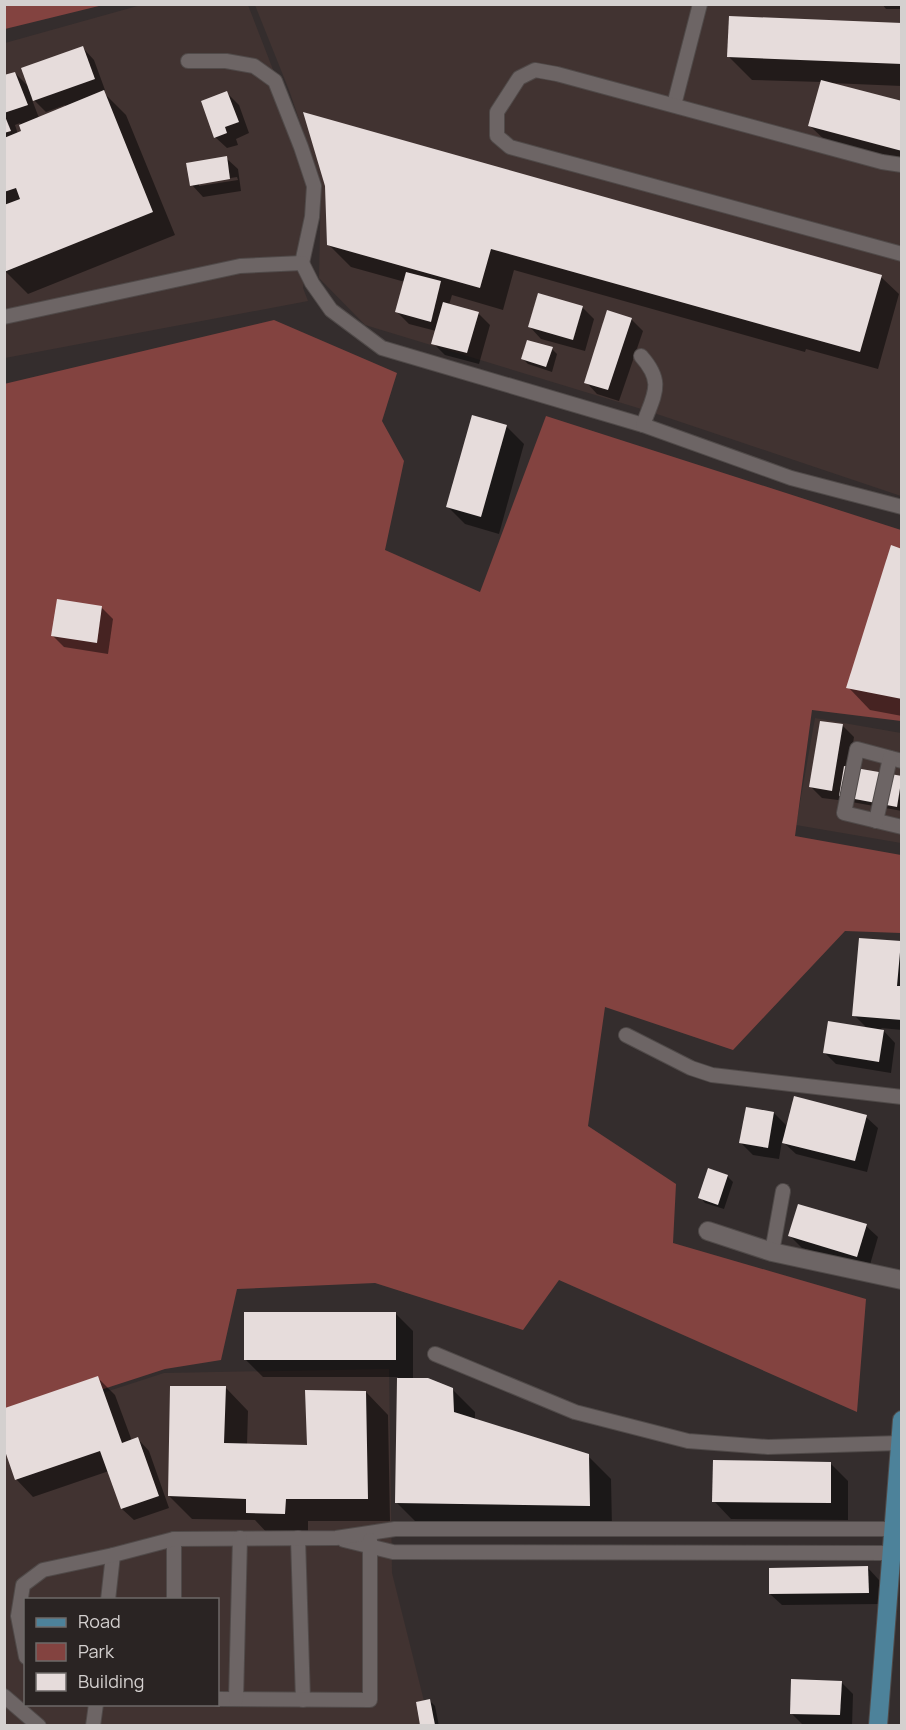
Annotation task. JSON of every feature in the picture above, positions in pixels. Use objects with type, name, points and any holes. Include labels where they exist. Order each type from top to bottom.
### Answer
[{"type":"main road","points":[[878,1725],[902,1420]]},
{"type":"street","points":[[708,1231],[772,1252],[902,1280]]},
{"type":"lane","points":[[674,105],[700,4]]},
{"type":"lane","points":[[188,61],[226,61],[254,66],[275,81],[314,186],[312,217],[302,262],[312,283],[331,310],[382,348],[643,425],[791,478],[902,507]]},
{"type":"lane","points":[[902,165],[882,162],[535,70],[519,78],[497,112],[497,136],[510,147],[902,254]]},
{"type":"lane","points":[[6,313],[240,266],[302,262]]},
{"type":"lane","points":[[641,356],[653,368],[656,377],[656,391],[643,425]]},
{"type":"lane","points":[[876,820],[896,759],[857,749],[844,813],[902,827]]},
{"type":"lane","points":[[626,1035],[691,1068],[712,1075],[902,1097]]},
{"type":"lane","points":[[772,1252],[783,1191]]},
{"type":"lane","points":[[435,1354],[575,1412],[688,1441],[768,1447],[900,1443]]},
{"type":"lane","points":[[24,1647],[18,1616],[23,1585],[43,1570],[174,1539],[370,1539],[395,1529],[894,1529]]},
{"type":"lane","points":[[236,1700],[240,1538]]},
{"type":"lane","points":[[298,1538],[303,1700]]},
{"type":"lane","points":[[174,1539],[174,1598]]},
{"type":"lane","points":[[370,1539],[393,1552],[892,1553]]},
{"type":"lane","points":[[219,1700],[370,1700],[370,1539]]},
{"type":"lane","points":[[108,1598],[113,1555]]},
{"type":"lane","points":[[4,1696],[39,1725]]},
{"type":"lane","points":[[93,1725],[96,1706]]},
{"type":"shaded area","points":[[141,5],[248,5],[318,186],[303,288],[308,301],[5,358],[5,43]]},
{"type":"shaded area","points":[[255,5],[901,5],[901,496],[648,411],[365,325],[319,278],[321,183],[289,90]]},
{"type":"shaded area","points":[[815,718],[901,733],[901,843],[796,825]]},
{"type":"shaded area","points":[[389,1369],[392,1573],[430,1725],[5,1725],[4,1425],[164,1373]]},
{"type":"green space","points":[[5,4],[103,4],[103,5],[5,29]]},
{"type":"green space","points":[[274,320],[397,373],[382,421],[404,461],[385,550],[480,592],[546,416],[901,530],[901,721],[812,710],[795,836],[901,855],[901,933],[845,931],[733,1050],[605,1007],[588,1126],[676,1184],[673,1243],[866,1299],[857,1412],[559,1280],[523,1330],[375,1283],[237,1289],[221,1360],[165,1369],[5,1421],[4,384]]},
{"type":"building","points":[[729,16],[902,23],[902,64],[727,57]]},
{"type":"building","points":[[83,46],[95,79],[33,101],[21,68]]},
{"type":"building","points":[[15,72],[28,105],[4,113],[4,75]]},
{"type":"building","points":[[821,80],[902,101],[902,151],[808,126]]},
{"type":"building","points":[[104,90],[153,212],[4,272],[4,205],[20,199],[16,188],[4,192],[4,138],[21,131],[19,125]]},
{"type":"building","points":[[227,91],[239,122],[225,127],[227,133],[214,138],[201,101]]},
{"type":"building","points":[[303,112],[882,275],[860,352],[491,249],[480,288],[327,245],[325,186]]},
{"type":"building","points":[[4,114],[11,131],[4,133]]},
{"type":"building","points":[[227,156],[230,179],[190,186],[186,163]]},
{"type":"building","points":[[406,272],[441,281],[431,322],[395,312]]},
{"type":"building","points":[[538,293],[583,306],[573,340],[528,327]]},
{"type":"building","points":[[443,302],[479,312],[467,353],[431,344]]},
{"type":"building","points":[[607,310],[632,318],[608,390],[584,383]]},
{"type":"building","points":[[527,340],[553,347],[546,367],[521,359]]},
{"type":"building","points":[[472,415],[507,425],[481,517],[446,507]]},
{"type":"building","points":[[891,545],[902,549],[902,699],[846,688]]},
{"type":"building","points":[[57,599],[102,606],[97,643],[51,636]]},
{"type":"building","points":[[820,721],[843,724],[832,791],[809,787]]},
{"type":"building","points":[[844,766],[902,776],[897,807],[839,796]]},
{"type":"building","points":[[859,938],[901,941],[897,986],[902,986],[902,1020],[852,1016]]},
{"type":"building","points":[[828,1021],[884,1030],[879,1062],[823,1053]]},
{"type":"building","points":[[794,1096],[867,1115],[855,1161],[782,1143]]},
{"type":"building","points":[[746,1107],[774,1112],[768,1148],[739,1143]]},
{"type":"building","points":[[708,1168],[728,1175],[718,1205],[698,1198]]},
{"type":"building","points":[[798,1204],[867,1224],[857,1257],[788,1236]]},
{"type":"building","points":[[244,1312],[396,1312],[396,1360],[244,1360]]},
{"type":"building","points":[[98,1376],[122,1443],[138,1437],[159,1496],[121,1509],[100,1451],[15,1480],[5,1451],[5,1408]]},
{"type":"building","points":[[397,1378],[428,1378],[453,1388],[454,1412],[589,1454],[590,1506],[395,1503]]},
{"type":"building","points":[[170,1386],[226,1386],[224,1443],[307,1445],[305,1390],[366,1391],[368,1499],[286,1499],[285,1514],[246,1513],[246,1499],[168,1496]]},
{"type":"building","points":[[713,1460],[831,1462],[831,1503],[712,1502]]},
{"type":"building","points":[[868,1566],[869,1593],[769,1594],[769,1568]]},
{"type":"building","points":[[791,1679],[842,1681],[840,1715],[790,1714]]},
{"type":"building","points":[[430,1699],[435,1725],[420,1725],[416,1702]]}]
